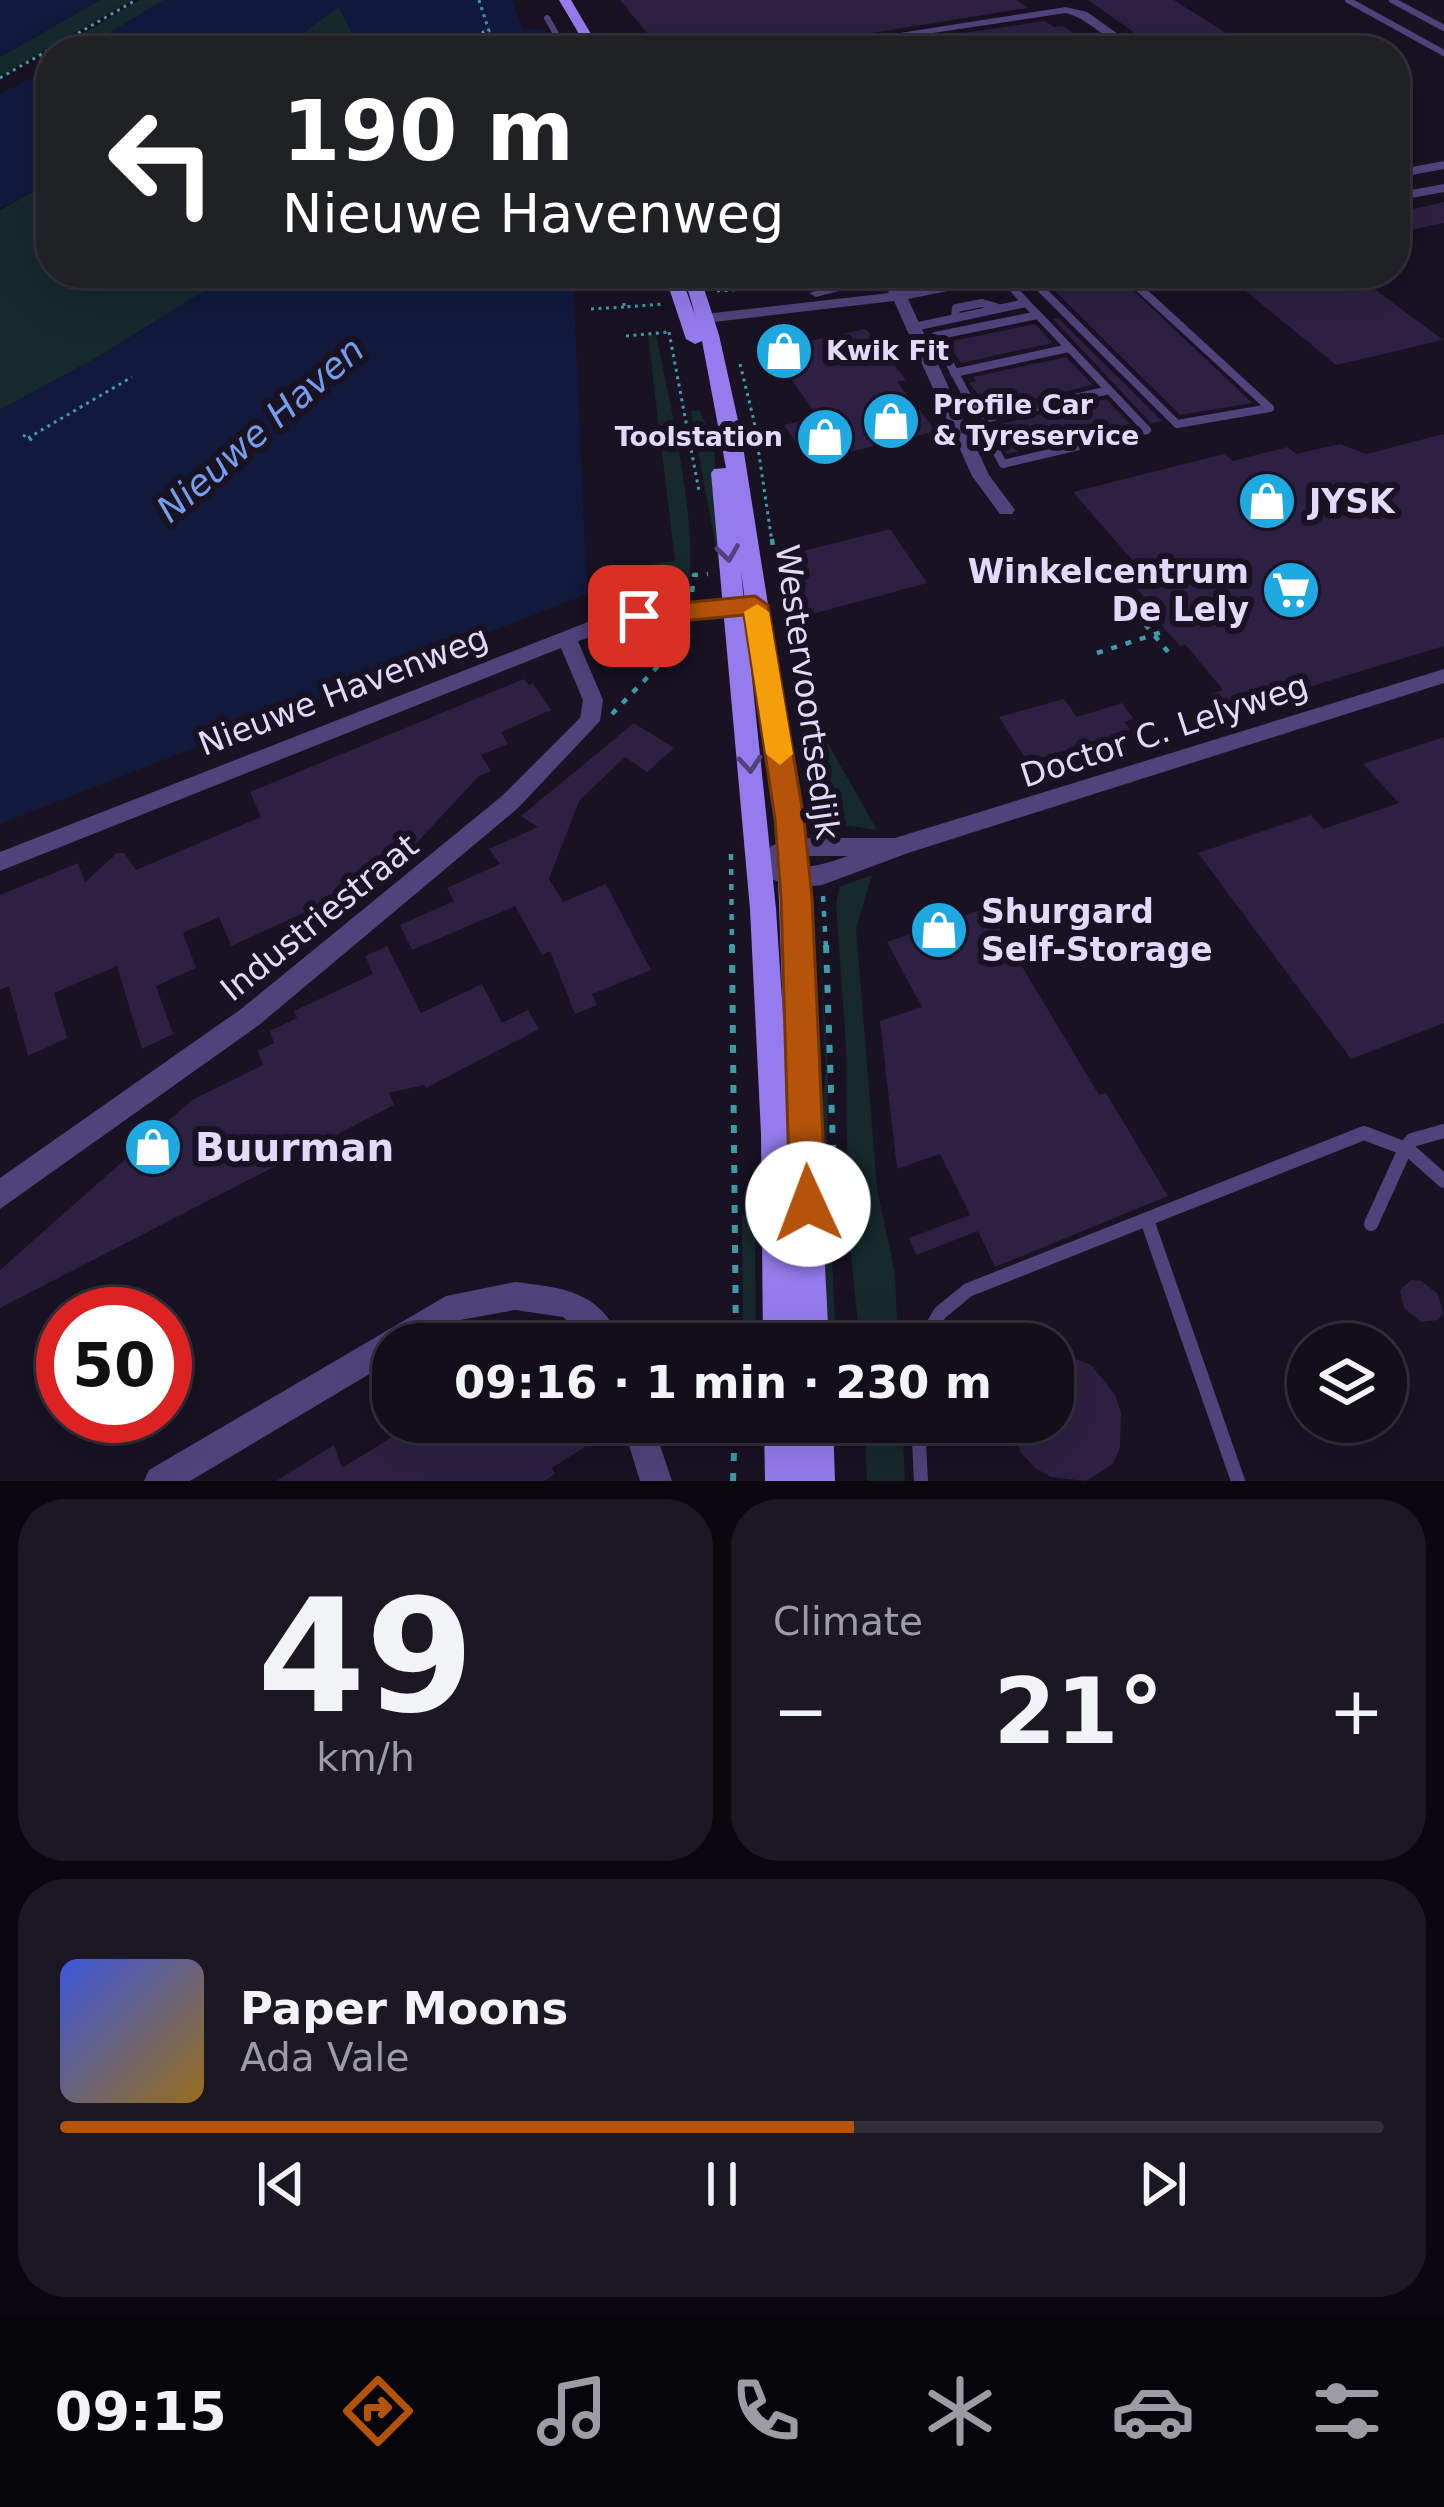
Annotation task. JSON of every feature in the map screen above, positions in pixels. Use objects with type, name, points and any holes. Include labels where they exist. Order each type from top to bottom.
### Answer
[{"type":"main road","points":[[565,0],[586,36]]},
{"type":"main road","name":"Westervoortsedijk","points":[[678,288],[731,434],[736,606],[776,1134],[780,1323]]},
{"type":"main road","name":"Westervoortsedijk","points":[[685,304],[688,288]]},
{"type":"main road","name":"Westervoortsedijk","points":[[736,606],[792,847],[808,877],[812,1323]]},
{"type":"main road","points":[[782,1443],[783,1481]]},
{"type":"main road","points":[[816,1443],[817,1481]]},
{"type":"street","points":[[888,36],[1066,10],[1114,36]]},
{"type":"street","points":[[1410,171],[1444,165]]},
{"type":"street","points":[[1410,194],[1444,188]]},
{"type":"street","points":[[685,304],[786,299],[830,288]]},
{"type":"street","points":[[894,288],[981,476],[1006,510]]},
{"type":"street","points":[[685,304],[899,296],[941,288]]},
{"type":"street","name":"Nieuwe Havenweg","points":[[0,862],[617,620],[736,606]]},
{"type":"street","points":[[567,638],[593,700],[590,721]]},
{"type":"street","name":"Doctor C. Lelyweg","points":[[808,877],[1444,676]]},
{"type":"street","name":"Industriestraat","points":[[0,1195],[124,1111],[342,945],[510,802],[590,721]]},
{"type":"street","name":"Doctor C. Lelyweg","points":[[759,864],[792,847],[903,845]]},
{"type":"street","points":[[759,864],[808,877]]},
{"type":"street","points":[[427,1323],[456,1306],[515,1296],[569,1303],[592,1323]]},
{"type":"street","points":[[160,1481],[372,1356]]},
{"type":"street","points":[[644,1443],[656,1481]]},
{"type":"lane","points":[[1348,0],[1444,53]]},
{"type":"lane","points":[[1392,0],[1444,28]]},
{"type":"lane","points":[[547,18],[557,36]]},
{"type":"lane","points":[[1020,288],[1026,302],[1147,430],[1003,464],[934,335],[1038,315]]},
{"type":"lane","points":[[1040,288],[1177,424],[1270,408],[1140,288]]},
{"type":"lane","points":[[914,327],[1026,302]]},
{"type":"lane","points":[[954,373],[1069,348]]},
{"type":"lane","points":[[980,420],[1109,390]]},
{"type":"lane","points":[[1371,1224],[1412,1139],[1444,1131]]},
{"type":"lane","points":[[934,1323],[968,1290],[1364,1132],[1406,1147],[1444,1181]]},
{"type":"lane","points":[[1148,1220],[1238,1481]]},
{"type":"lane","points":[[919,1443],[921,1481]]},
{"type":"path","points":[[73,36],[136,0]]},
{"type":"path","points":[[472,32],[489,31],[478,0]]},
{"type":"path","points":[[483,32],[484,36]]},
{"type":"path","points":[[0,78],[36,57]]},
{"type":"path","points":[[591,309],[685,304],[783,288]]},
{"type":"path","points":[[685,304],[669,332],[699,490]]},
{"type":"path","points":[[626,336],[669,332]]},
{"type":"path","points":[[35,442],[25,437],[132,376]]},
{"type":"path","points":[[682,392],[694,391]]},
{"type":"path","points":[[708,556],[711,574],[736,606]]},
{"type":"path","points":[[590,721],[611,715],[696,627],[694,575],[711,574]]},
{"type":"path","points":[[1126,601],[1173,658]]},
{"type":"path","points":[[1097,653],[1168,630]]},
{"type":"path","points":[[776,640],[807,644]]},
{"type":"path","points":[[731,841],[736,1323]]},
{"type":"path","name":"Westervoortsedijk","points":[[808,877],[834,1093],[832,1161]]},
{"type":"path","points":[[733,1138],[752,1137]]},
{"type":"path","points":[[733,1481],[734,1443]]},
{"type":"green space","points":[[100,0],[132,0],[69,36],[37,36]]},
{"type":"green space","points":[[140,0],[164,0],[105,36],[79,36]]},
{"type":"green space","points":[[339,7],[354,36],[298,36]]},
{"type":"green space","points":[[36,36],[36,55],[0,76],[0,57]]},
{"type":"green space","points":[[36,190],[36,288],[209,288],[98,357],[0,410],[0,210]]},
{"type":"green space","points":[[656,335],[682,466],[690,568],[687,594],[642,601],[623,594],[622,569],[675,561],[648,336]]},
{"type":"green space","points":[[699,410],[714,442],[720,571],[691,411]]},
{"type":"green space","points":[[801,696],[877,830],[830,823],[795,697]]},
{"type":"green space","points":[[872,875],[856,928],[877,1188],[895,1274],[897,1323],[858,1323],[848,1226],[839,887]]},
{"type":"green space","points":[[818,914],[828,1072],[835,1323],[823,1323],[817,1159],[826,1069]]},
{"type":"green space","points":[[742,1214],[755,1214],[756,1323],[743,1323]]},
{"type":"green space","points":[[865,1443],[903,1443],[905,1481],[867,1481]]},
{"type":"water","points":[[0,0],[100,0],[36,36],[0,57]]},
{"type":"water","points":[[164,0],[512,0],[522,29],[545,30],[548,36],[354,36],[339,7],[298,36],[105,36]]},
{"type":"water","points":[[36,76],[36,190],[0,209],[0,94]]},
{"type":"water","name":"Nieuwe Haven","points":[[209,288],[574,288],[587,594],[0,824],[0,410],[98,357]]},
{"type":"building","points":[[620,0],[1017,0],[1028,8],[853,36],[650,36]]},
{"type":"building","points":[[1088,0],[1174,0],[1231,36],[1139,36]]},
{"type":"building","points":[[1045,21],[1077,36],[944,36]]},
{"type":"building","points":[[1444,202],[1444,223],[1410,230],[1410,210]]},
{"type":"building","points":[[1052,288],[1131,288],[1252,403],[1180,415]]},
{"type":"building","points":[[1242,288],[1373,288],[1443,340],[1336,365]]},
{"type":"building","points":[[1058,318],[1162,421],[1151,423],[1053,319]]},
{"type":"building","points":[[1035,324],[1053,343],[961,363],[947,342]]},
{"type":"building","points":[[866,329],[906,380],[897,382],[936,431],[809,462],[784,425],[818,417],[770,349]]},
{"type":"building","points":[[1066,357],[1093,385],[990,409],[969,383],[976,381],[973,377]]},
{"type":"building","points":[[1106,399],[1131,425],[1007,454],[992,426]]},
{"type":"building","name":"Winkelcentrum De Lely","points":[[1444,434],[1444,646],[1226,712],[1211,694],[1223,690],[1185,644],[1180,646],[1164,628],[1155,616],[1159,615],[1117,565],[1133,561],[1073,492],[1224,454],[1233,461],[1288,447],[1296,454],[1340,444],[1366,454]]},
{"type":"building","points":[[890,529],[927,583],[786,621],[783,556]]},
{"type":"building","points":[[524,679],[533,683],[551,710],[501,732],[508,744],[481,755],[491,771],[479,776],[409,851],[311,927],[304,913],[231,946],[219,917],[183,933],[196,968],[156,986],[173,1034],[142,1049],[117,966],[54,993],[67,1038],[28,1056],[9,986],[0,990],[0,895],[78,863],[85,882],[117,853],[124,853],[136,870],[261,817],[250,792]]},
{"type":"building","points":[[1064,699],[1077,717],[1122,703],[1134,719],[1124,722],[1130,730],[1028,762],[999,717]]},
{"type":"building","points":[[634,723],[674,748],[647,772],[625,757],[579,801],[549,879],[563,902],[606,884],[651,970],[592,994],[597,1005],[575,1014],[550,951],[542,955],[515,906],[412,950],[400,925],[454,901],[447,888],[500,864],[489,849],[538,827],[521,816]]},
{"type":"building","points":[[1444,737],[1444,1023],[1351,1059],[1198,853],[1311,815],[1323,829],[1399,803],[1363,764]]},
{"type":"building","points":[[987,908],[1099,1095],[1106,1093],[1168,1196],[995,1267],[978,1231],[916,1255],[909,1238],[970,1215],[940,1154],[897,1169],[880,1021],[922,1007],[887,942]]},
{"type":"building","points":[[387,946],[421,1013],[482,984],[502,1023],[528,1010],[539,1029],[426,1088],[389,1093],[394,1105],[0,1308],[0,1270],[192,1100],[263,1065],[258,1051],[274,1043],[270,1031],[297,1018],[294,1011],[373,974],[365,956]]},
{"type":"building","points":[[1411,1280],[1421,1281],[1438,1294],[1443,1313],[1438,1320],[1421,1322],[1404,1308],[1400,1290]]},
{"type":"building","points":[[1074,1358],[1091,1365],[1115,1394],[1121,1413],[1120,1448],[1113,1464],[1086,1481],[1051,1477],[1021,1453],[1017,1443],[1074,1443]]},
{"type":"building","points":[[382,1443],[591,1443],[552,1468],[555,1474],[544,1481],[276,1481],[334,1445],[342,1468]]},
{"type":"slow traffic","points":[[757,612],[780,754]]},
{"type":"place","name":"Kwik Fit","points":[[784,351]]},
{"type":"place","name":"Profile Car & Tyreservice","points":[[891,421]]},
{"type":"place","name":"Toolstation","points":[[825,437]]},
{"type":"place","name":"JYSK","points":[[1267,501]]},
{"type":"place","name":"Winkelcentrum De Lely","points":[[1291,590]]},
{"type":"place","name":"Shurgard Self-Storage","points":[[939,930]]},
{"type":"place","name":"Buurman","points":[[153,1147]]},
{"type":"route","points":[[639,616],[755,605],[790,819],[808,1204]]}]
